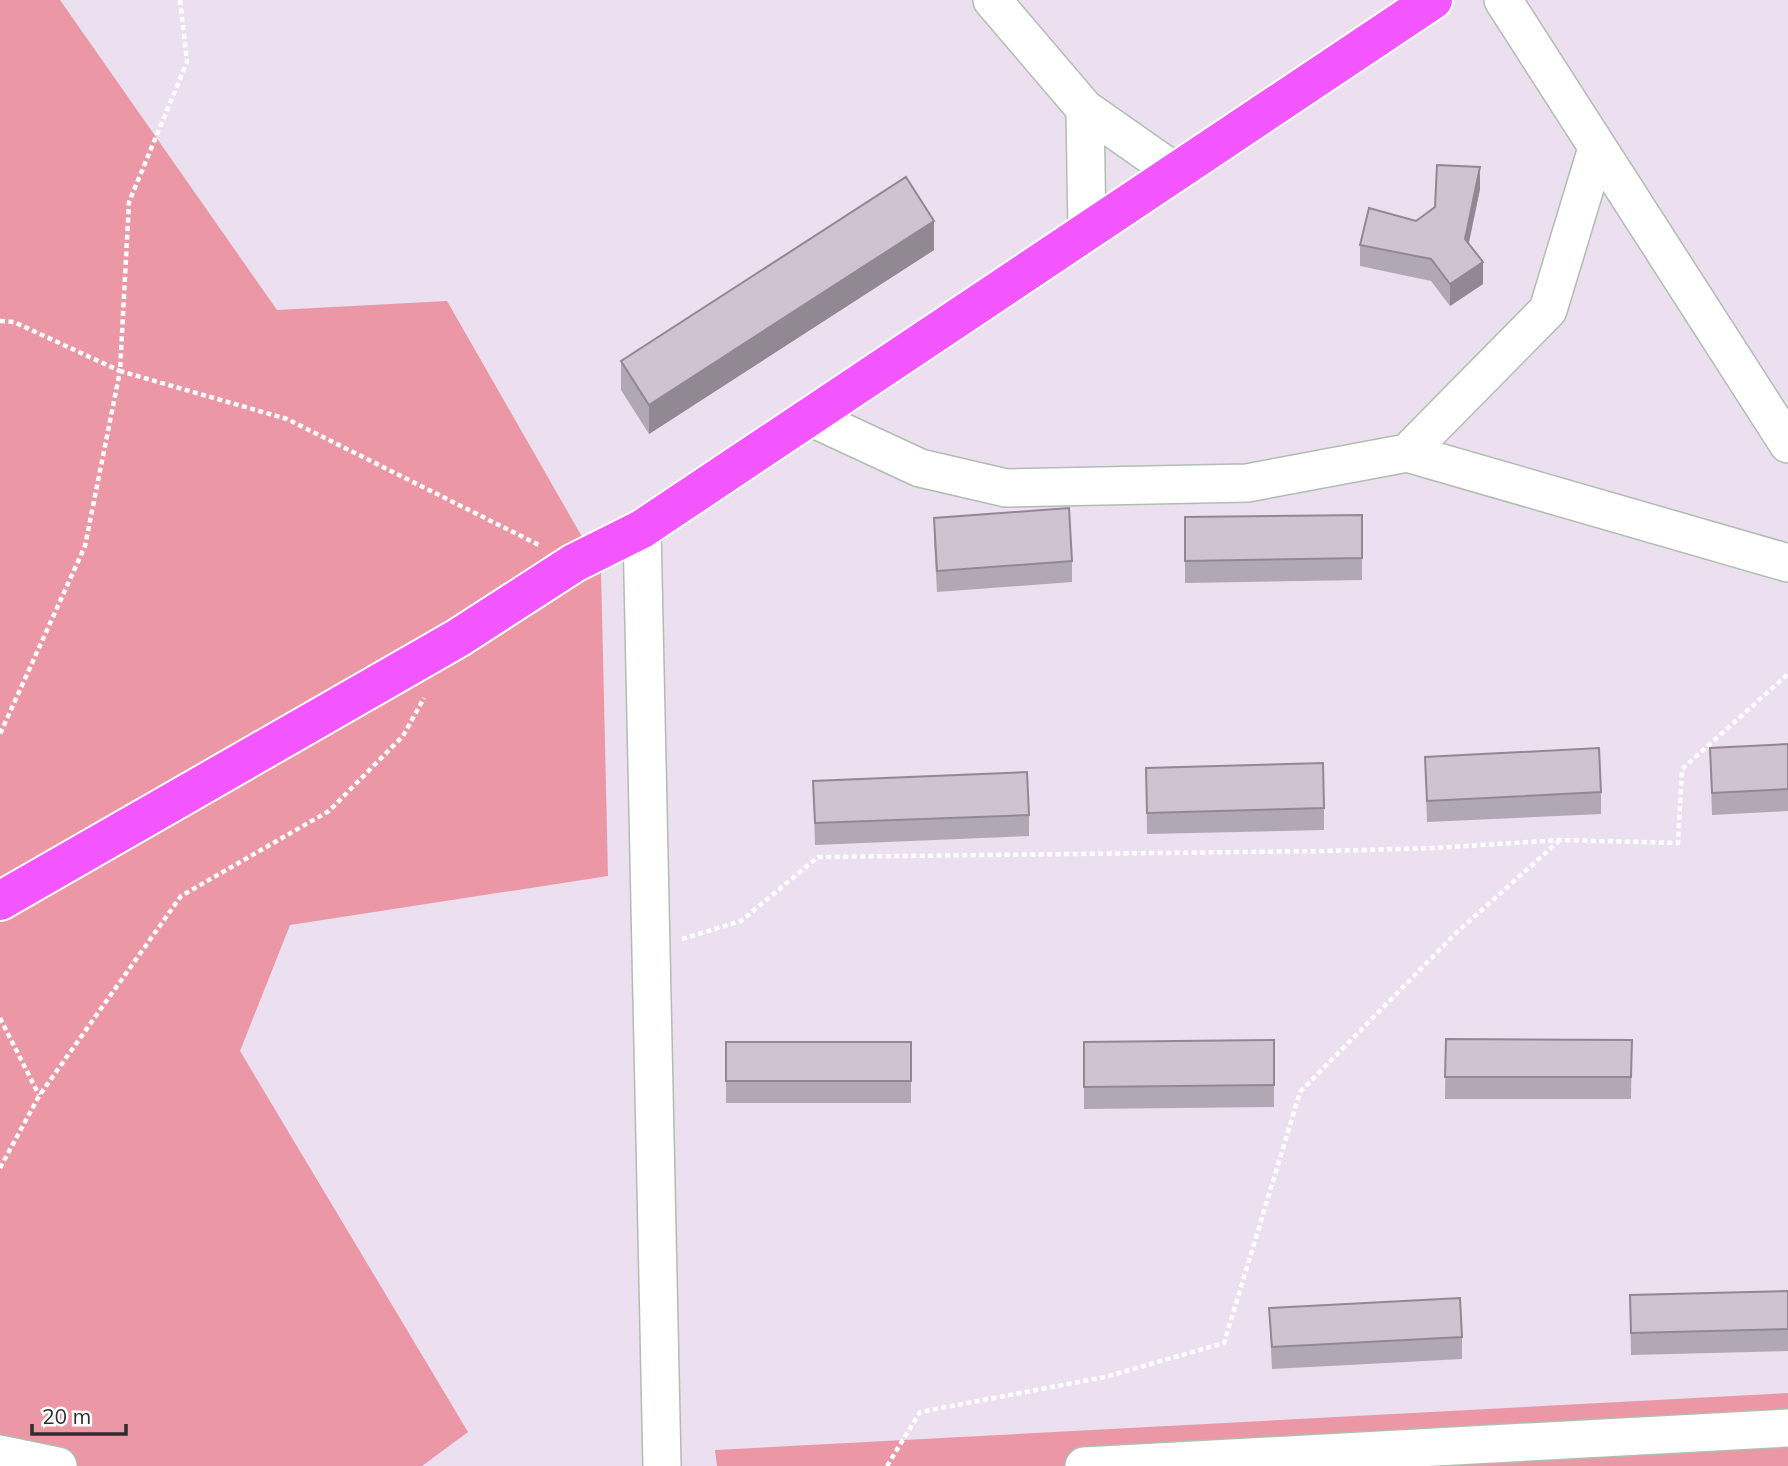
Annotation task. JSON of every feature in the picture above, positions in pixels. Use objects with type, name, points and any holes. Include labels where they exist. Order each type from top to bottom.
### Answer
[{"type":"main road","points":[[0,901],[458,638],[574,563],[642,529],[1433,0]]},
{"type":"street","points":[[992,0],[1084,109],[1175,172]]},
{"type":"street","points":[[1503,0],[1788,444]]},
{"type":"street","points":[[1084,109],[1087,232]]},
{"type":"street","points":[[1407,453],[1548,310],[1597,148]]},
{"type":"street","points":[[810,417],[920,468],[1006,488],[1247,483],[1407,453],[1788,563]]},
{"type":"street","points":[[642,529],[662,1466]]},
{"type":"street","points":[[1084,1466],[1788,1428]]},
{"type":"street","points":[[0,1454],[58,1466]]},
{"type":"path","points":[[0,733],[85,546],[120,371],[129,202],[187,62],[180,0]]},
{"type":"path","points":[[0,321],[14,322],[120,371],[287,419],[574,563]]},
{"type":"path","points":[[651,948],[741,921],[818,857],[1327,851],[1560,841],[1678,843],[1682,769],[1788,674]]},
{"type":"path","points":[[0,1168],[39,1096],[181,896],[329,811],[403,736],[428,693]]},
{"type":"path","points":[[887,1466],[920,1412],[1105,1377],[1224,1343],[1300,1092],[1457,932],[1560,841]]},
{"type":"path","points":[[0,1018],[39,1096]]},
{"type":"shaded area","points":[[0,0],[60,0],[277,310],[447,301],[601,570],[608,876],[290,925],[240,1051],[468,1432],[422,1466],[0,1466]]},
{"type":"shaded area","points":[[1788,1393],[1788,1466],[717,1466],[715,1450]]},
{"type":"building","points":[[1437,165],[1480,167],[1465,239],[1483,262],[1450,284],[1431,259],[1360,245],[1369,208],[1416,221],[1435,207]]},
{"type":"building","points":[[906,177],[934,221],[649,405],[621,361]]},
{"type":"building","points":[[1069,508],[1072,561],[937,571],[934,518]]},
{"type":"building","points":[[1362,515],[1362,558],[1185,561],[1185,517]]},
{"type":"building","points":[[1788,744],[1788,789],[1712,793],[1710,748]]},
{"type":"building","points":[[1599,748],[1601,792],[1427,801],[1425,757]]},
{"type":"building","points":[[1323,763],[1324,808],[1147,813],[1146,768]]},
{"type":"building","points":[[1027,772],[1029,815],[815,823],[813,781]]},
{"type":"building","points":[[1446,1039],[1632,1040],[1631,1077],[1445,1077]]},
{"type":"building","points":[[1274,1040],[1274,1085],[1084,1087],[1084,1042]]},
{"type":"building","points":[[726,1042],[911,1042],[911,1081],[726,1081]]},
{"type":"building","points":[[1788,1291],[1788,1329],[1631,1333],[1630,1295]]},
{"type":"building","points":[[1460,1298],[1462,1337],[1272,1347],[1269,1308]]}]
